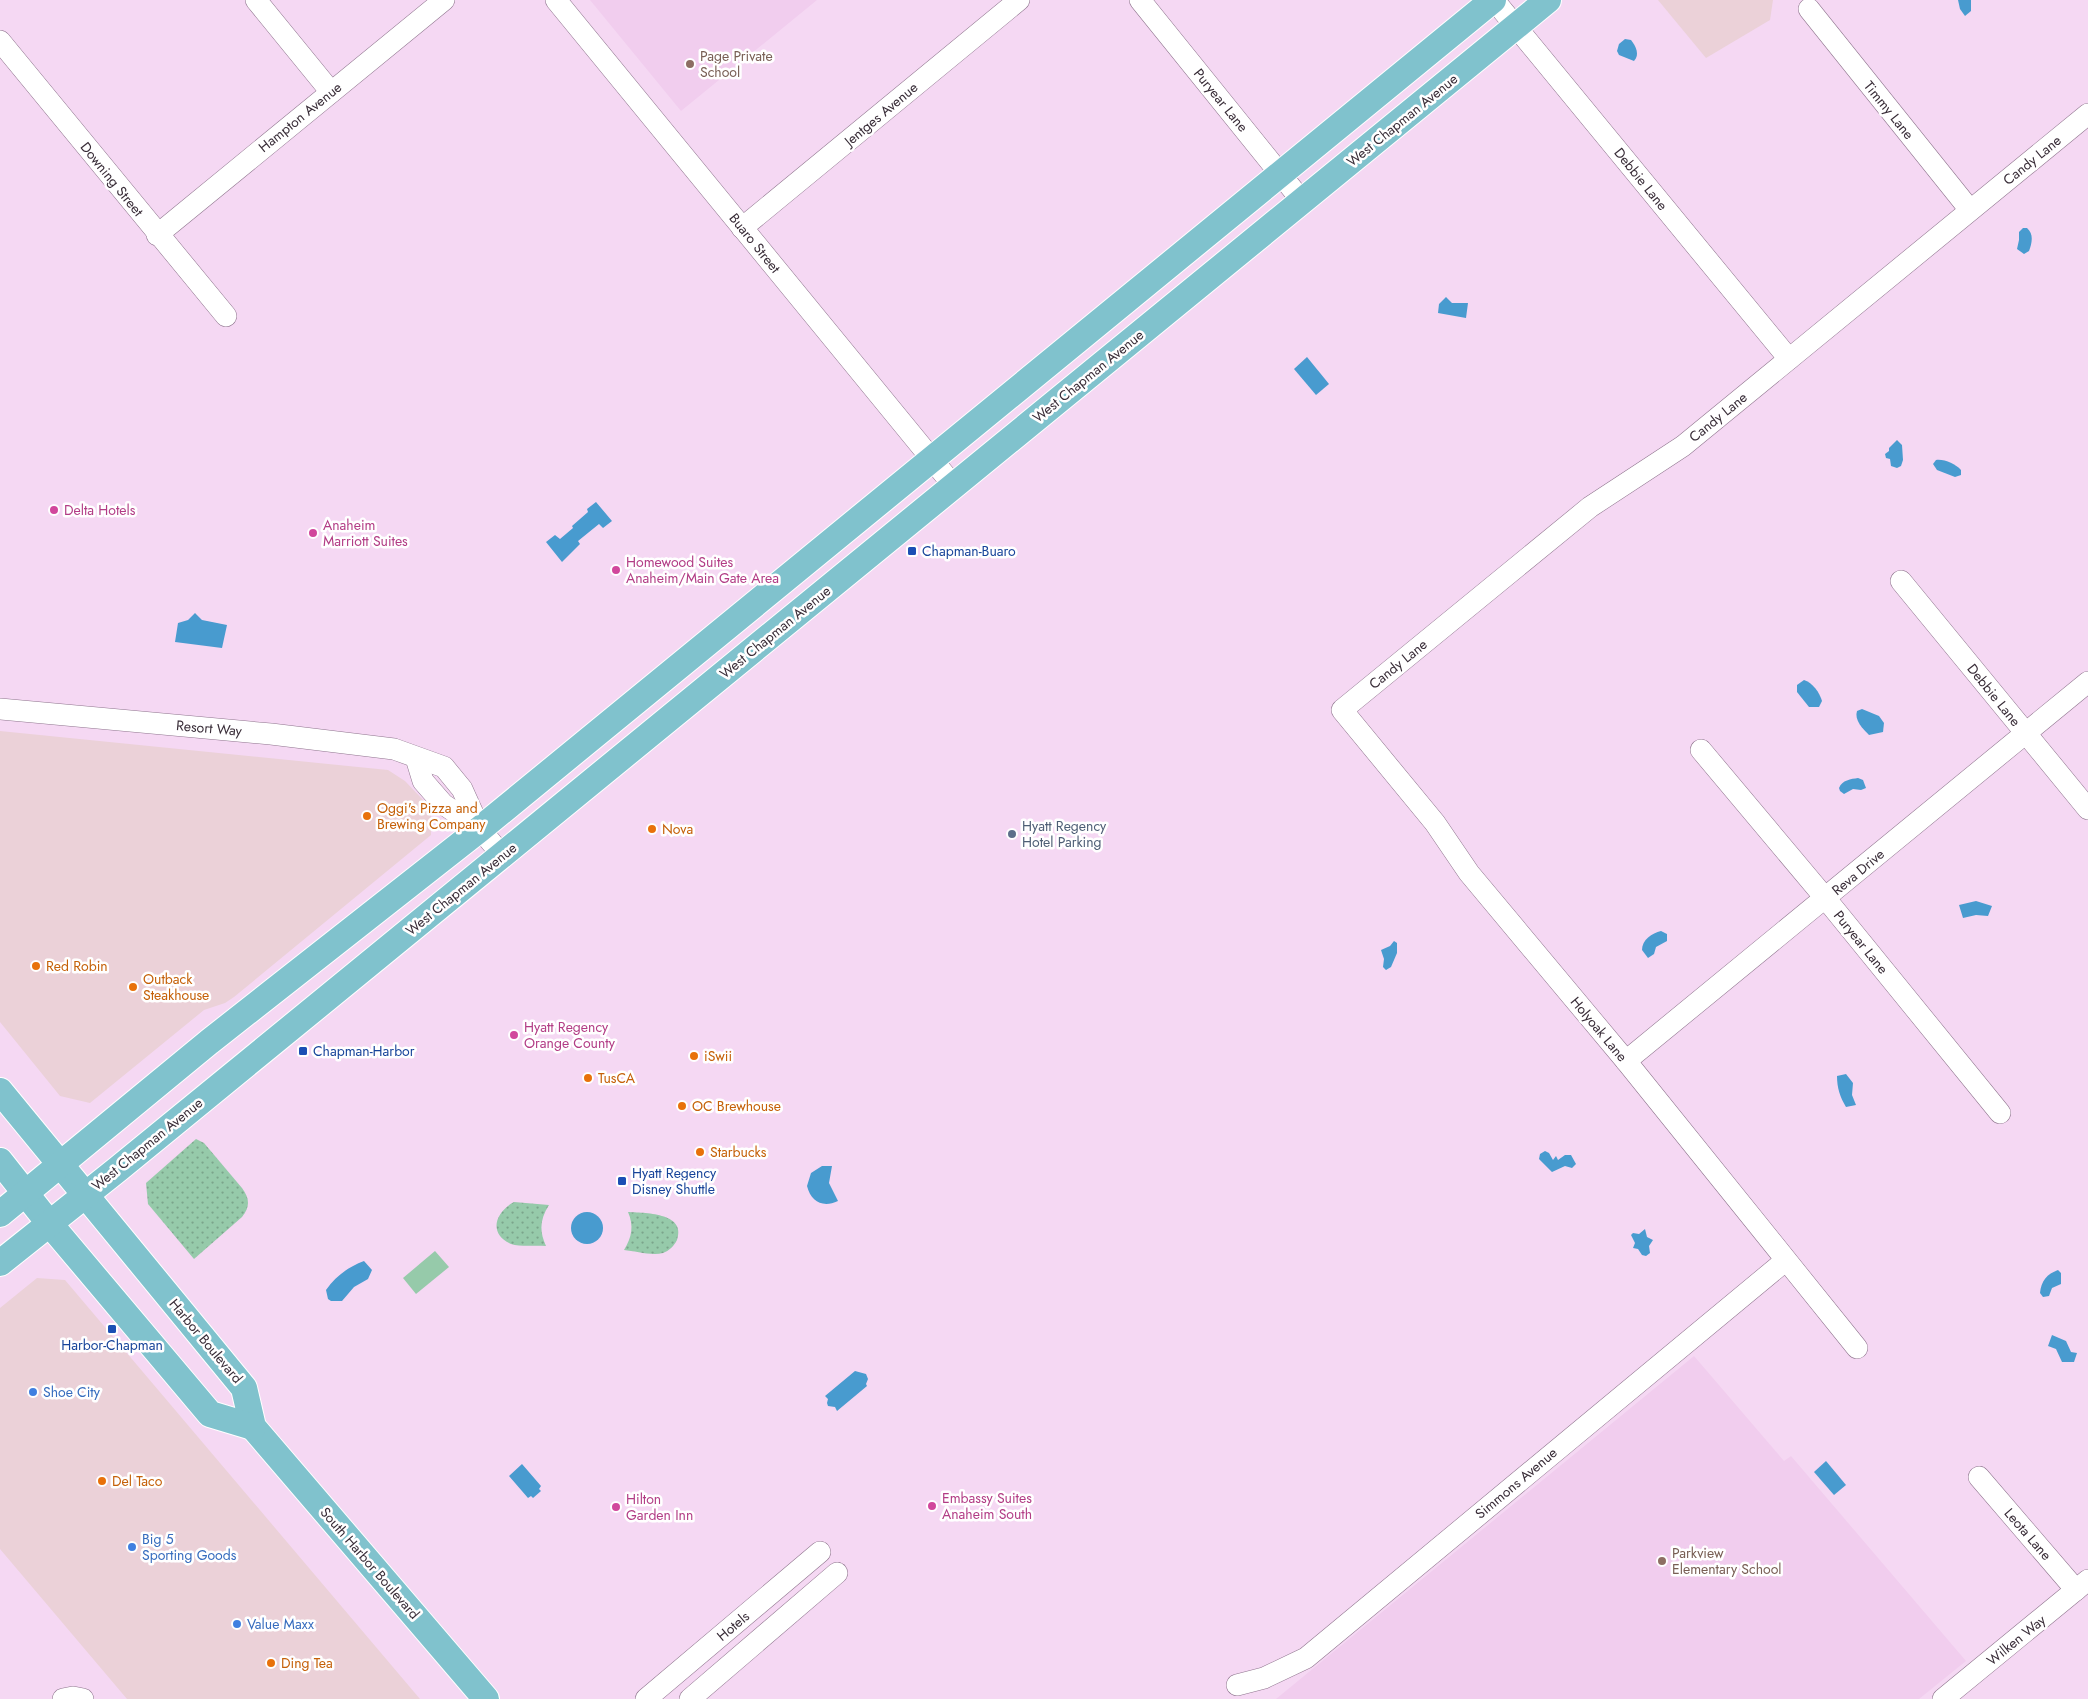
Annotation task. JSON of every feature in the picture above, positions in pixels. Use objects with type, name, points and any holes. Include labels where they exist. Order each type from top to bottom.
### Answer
[{"type":"main road","points":[[0,1214],[209,1042],[480,829],[1494,0]]},
{"type":"main road","name":"West Chapman Avenue","points":[[0,1263],[118,1169],[1548,0]]},
{"type":"main road","name":"Harbor Boulevard","points":[[0,1091],[244,1388],[253,1427]]},
{"type":"main road","points":[[0,1161],[49,1223],[210,1414],[253,1427]]},
{"type":"main road","name":"South Harbor Boulevard","points":[[253,1427],[486,1699]]},
{"type":"street","points":[[256,0],[331,92]]},
{"type":"street","name":"Hampton Avenue","points":[[157,235],[444,0]]},
{"type":"street","name":"Buaro Street","points":[[556,0],[953,485]]},
{"type":"street","name":"Jentges Avenue","points":[[742,228],[1019,0]]},
{"type":"street","name":"Puryear Lane","points":[[1140,0],[1302,201]]},
{"type":"street","name":"Debbie Lane","points":[[1494,0],[1789,359]]},
{"type":"street","name":"Timmy Lane","points":[[1809,9],[1970,210]]},
{"type":"street","name":"Downing Street","points":[[0,41],[157,235],[226,316]]},
{"type":"street","name":"Candy Lane","points":[[1342,710],[1590,507],[1683,446],[2088,114]]},
{"type":"street","name":"Debbie Lane","points":[[1901,581],[2088,810]]},
{"type":"street","name":"Reva Drive","points":[[1626,1061],[1826,899],[2088,682]]},
{"type":"street","name":"Resort Way","points":[[0,709],[336,742],[394,750],[416,758],[423,782],[443,804],[480,829],[502,855]]},
{"type":"street","name":"Holyoak Lane","points":[[1342,710],[1435,823],[1469,873],[1626,1061],[1856,1348]]},
{"type":"street","name":"Puryear Lane","points":[[1702,750],[2000,1113]]},
{"type":"street","name":"Simmons Avenue","points":[[1237,1685],[1264,1678],[1306,1658],[1785,1261]]},
{"type":"street","name":"Leota Lane","points":[[1979,1477],[2082,1585]]},
{"type":"street","name":"Hotels","points":[[646,1699],[820,1552]]},
{"type":"street","name":"Hotels","points":[[690,1699],[837,1573]]},
{"type":"street","name":"Wilken Way","points":[[1943,1699],[2082,1585]]},
{"type":"street","points":[[63,1699],[73,1697],[83,1699]]},
{"type":"shaded area","name":"Page Private School","points":[[590,0],[817,0],[681,111]]},
{"type":"shaded area","points":[[1658,0],[1773,0],[1770,20],[1706,58]]},
{"type":"shaded area","points":[[0,731],[388,770],[405,781],[426,803],[431,815],[431,835],[234,997],[225,1003],[204,1010],[90,1103],[60,1096],[0,1022]]},
{"type":"shaded area","points":[[37,1278],[65,1280],[420,1699],[127,1699],[0,1549],[0,1308]]},
{"type":"shaded area","name":"Parkview Elementary School","points":[[1694,1356],[1784,1461],[1791,1456],[1966,1661],[1919,1699],[1276,1699]]},
{"type":"green space","points":[[196,1139],[204,1143],[242,1188],[247,1196],[248,1203],[242,1217],[194,1259],[148,1204],[146,1183]]},
{"type":"green space","points":[[514,1202],[549,1205],[542,1225],[542,1235],[546,1246],[515,1245],[504,1240],[499,1235],[497,1223],[499,1217],[507,1206]]},
{"type":"green space","points":[[628,1212],[653,1214],[670,1219],[676,1224],[678,1231],[676,1242],[667,1251],[659,1254],[624,1250],[629,1241],[631,1231]]},
{"type":"green space","points":[[435,1251],[449,1267],[416,1294],[403,1278]]},
{"type":"water","points":[[1958,0],[1971,0],[1971,11],[1965,16],[1960,9]]},
{"type":"water","points":[[1625,39],[1631,40],[1636,48],[1637,56],[1634,61],[1619,55],[1617,51],[1619,44]]},
{"type":"water","points":[[2023,228],[2029,230],[2032,239],[2029,251],[2024,254],[2017,249],[2019,232]]},
{"type":"water","points":[[1446,297],[1452,303],[1468,303],[1466,318],[1438,313],[1439,304]]},
{"type":"water","points":[[1307,357],[1329,384],[1316,395],[1294,369]]},
{"type":"water","points":[[1897,440],[1902,445],[1903,460],[1901,466],[1897,468],[1891,466],[1890,459],[1886,458],[1885,454]]},
{"type":"water","points":[[1936,460],[1943,460],[1953,464],[1961,470],[1961,475],[1955,477],[1937,470],[1933,464]]},
{"type":"water","points":[[596,502],[612,521],[603,528],[599,524],[578,541],[580,544],[562,562],[546,542],[555,535],[560,539],[573,528],[572,526],[588,512],[587,509]]},
{"type":"water","points":[[195,613],[202,620],[227,625],[222,648],[175,642],[178,623],[188,620]]},
{"type":"water","points":[[1804,680],[1813,685],[1819,695],[1822,701],[1819,707],[1809,707],[1797,692],[1797,685]]},
{"type":"water","points":[[1862,709],[1879,716],[1884,723],[1883,732],[1869,735],[1864,730],[1856,714],[1857,711]]},
{"type":"water","points":[[1858,778],[1863,780],[1866,788],[1861,790],[1853,789],[1844,794],[1840,791],[1840,785],[1844,782]]},
{"type":"water","points":[[1976,901],[1992,906],[1988,916],[1976,915],[1963,918],[1959,905]]},
{"type":"water","points":[[1661,931],[1667,934],[1667,941],[1656,947],[1654,954],[1648,958],[1642,950],[1642,946],[1651,935]]},
{"type":"water","points":[[1394,941],[1397,943],[1397,953],[1391,967],[1386,970],[1383,967],[1384,959],[1381,950],[1390,946]]},
{"type":"water","points":[[1846,1074],[1853,1083],[1852,1095],[1856,1105],[1846,1107],[1839,1092],[1837,1076]]},
{"type":"water","points":[[1545,1151],[1549,1153],[1553,1160],[1556,1156],[1558,1160],[1565,1155],[1571,1155],[1576,1164],[1572,1168],[1565,1166],[1552,1172],[1539,1159],[1540,1154]]},
{"type":"water","points":[[822,1166],[832,1166],[829,1183],[838,1201],[833,1203],[823,1204],[818,1202],[811,1196],[807,1186],[811,1173]]},
{"type":"water","points":[[587,1212],[593,1213],[598,1217],[602,1222],[602,1234],[598,1239],[593,1243],[587,1244],[581,1243],[576,1239],[572,1234],[571,1228],[572,1222],[576,1217],[581,1213]]},
{"type":"water","points":[[1645,1229],[1647,1237],[1653,1240],[1649,1246],[1650,1253],[1646,1256],[1642,1255],[1638,1249],[1633,1248],[1635,1243],[1631,1235],[1633,1233],[1639,1234]]},
{"type":"water","points":[[364,1261],[372,1270],[368,1279],[354,1287],[342,1301],[331,1301],[328,1299],[326,1290],[334,1280],[348,1269]]},
{"type":"water","points":[[2058,1270],[2061,1273],[2061,1284],[2052,1288],[2049,1296],[2043,1297],[2040,1293],[2043,1282],[2048,1276]]},
{"type":"water","points":[[2052,1335],[2066,1341],[2071,1352],[2077,1353],[2074,1362],[2062,1362],[2056,1349],[2048,1346]]},
{"type":"water","points":[[855,1371],[866,1374],[868,1379],[867,1386],[837,1411],[835,1407],[828,1406],[828,1399],[825,1396]]},
{"type":"water","points":[[1826,1461],[1846,1485],[1834,1495],[1814,1472]]},
{"type":"water","points":[[522,1464],[541,1486],[539,1489],[541,1491],[533,1498],[531,1496],[528,1498],[509,1476]]},
{"type":"place","name":"Page Private School","points":[[690,64]]},
{"type":"place","name":"Delta Hotels","points":[[54,510]]},
{"type":"place","name":"Anaheim Marriott Suites","points":[[313,533]]},
{"type":"place","name":"Chapman-Buaro","points":[[912,551]]},
{"type":"place","name":"Homewood Suites Anaheim/Main Gate Area","points":[[616,570]]},
{"type":"place","name":"Oggi's Pizza and Brewing Company","points":[[367,816]]},
{"type":"place","name":"Nova","points":[[652,829]]},
{"type":"place","name":"Hyatt Regency Hotel Parking","points":[[1012,834]]},
{"type":"place","name":"Red Robin","points":[[36,966]]},
{"type":"place","name":"Outback Steakhouse","points":[[133,987]]},
{"type":"place","name":"Hyatt Regency Orange County","points":[[514,1035]]},
{"type":"place","name":"Chapman-Harbor","points":[[303,1051]]},
{"type":"place","name":"iSwii","points":[[694,1056]]},
{"type":"place","name":"TusCA","points":[[588,1078]]},
{"type":"place","name":"OC Brewhouse","points":[[682,1106]]},
{"type":"place","name":"Starbucks","points":[[700,1152]]},
{"type":"place","name":"Hyatt Regency Disney Shuttle","points":[[622,1181]]},
{"type":"place","name":"Harbor-Chapman","points":[[112,1329]]},
{"type":"place","name":"Shoe City","points":[[33,1392]]},
{"type":"place","name":"Del Taco","points":[[102,1481]]},
{"type":"place","name":"Embassy Suites Anaheim South","points":[[932,1506]]},
{"type":"place","name":"Hilton Garden Inn","points":[[616,1507]]},
{"type":"place","name":"Big 5 Sporting Goods","points":[[132,1547]]},
{"type":"place","name":"Parkview Elementary School","points":[[1662,1561]]},
{"type":"place","name":"Value Maxx","points":[[237,1624]]},
{"type":"place","name":"Ding Tea","points":[[271,1663]]}]
